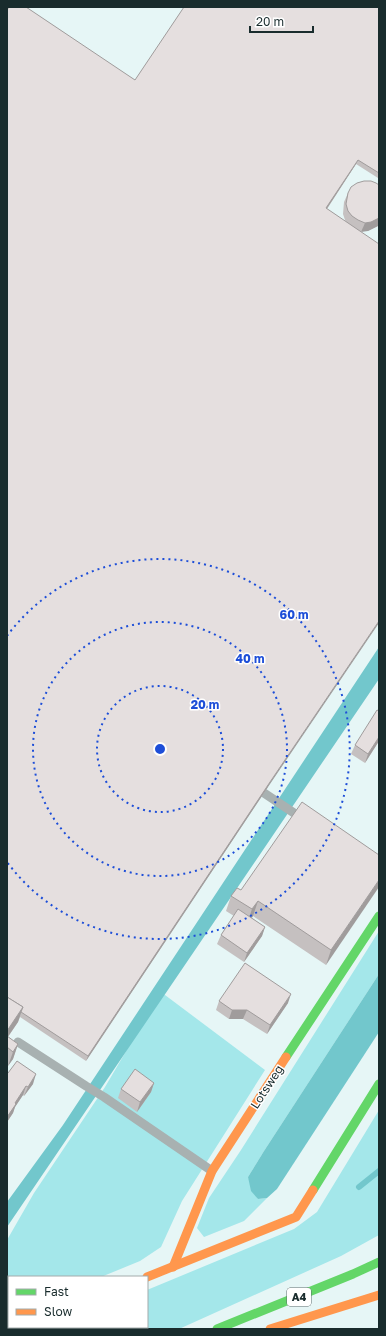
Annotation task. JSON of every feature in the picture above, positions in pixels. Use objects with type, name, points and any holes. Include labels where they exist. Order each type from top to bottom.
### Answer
[{"type":"main road","name":"Lotsweg","points":[[173,1267],[212,1171],[379,916]]},
{"type":"main road","points":[[148,1277],[296,1217],[379,1084]]},
{"type":"main road","name":"A4","points":[[217,1329],[379,1262]]},
{"type":"main road","name":"A4","points":[[270,1329],[379,1295]]},
{"type":"lane","points":[[266,793],[309,823]]},
{"type":"lane","points":[[18,1042],[104,1097],[212,1171]]},
{"type":"shaded area","points":[[379,647],[379,679],[7,1227],[7,1202],[63,1125]]},
{"type":"shaded area","points":[[379,931],[379,974],[248,1177],[258,1199],[267,1198],[244,1221],[204,1237],[197,1228],[209,1198],[241,1150]]},
{"type":"shaded area","points":[[379,974],[379,1032],[277,1189],[267,1198],[258,1199],[251,1191],[248,1177]]},
{"type":"shaded area","points":[[161,992],[265,1070],[182,1201],[161,1247],[140,1261],[103,1276],[8,1276],[7,1316],[7,1240],[34,1193],[105,1087]]},
{"type":"shaded area","points":[[379,1110],[379,1235],[341,1256],[179,1329],[53,1329],[148,1328],[148,1290],[294,1229],[317,1212]]},
{"type":"building","points":[[9,7],[26,7],[135,80],[184,7],[379,7],[379,173],[358,160],[326,208],[379,244],[379,621],[88,1056],[21,1012],[23,1007],[7,997],[7,10]]},
{"type":"building","points":[[364,181],[371,181],[379,185],[379,218],[365,223],[352,216],[348,211],[346,204],[351,187]]},
{"type":"building","points":[[377,710],[379,711],[379,737],[368,754],[355,745]]},
{"type":"building","points":[[302,802],[379,855],[379,880],[331,950],[258,901],[252,909],[231,896],[237,888],[241,890]]},
{"type":"building","points":[[238,909],[265,927],[247,953],[221,935]]},
{"type":"building","points":[[245,963],[291,994],[270,1025],[247,1010],[232,1010],[219,1001]]},
{"type":"building","points":[[7,997],[23,1007],[7,1031]]},
{"type":"building","points":[[7,1036],[18,1044],[13,1052],[7,1047]]},
{"type":"building","points":[[17,1061],[36,1074],[28,1087],[26,1086],[7,1117],[7,1073]]},
{"type":"building","points":[[135,1069],[154,1083],[140,1102],[121,1089]]},
{"type":"waterway","points":[[359,1187],[379,1171]]},
{"type":"traffic: fast","points":[[286,1057],[379,916]]},
{"type":"traffic: fast","points":[[313,1190],[379,1084]]},
{"type":"traffic: fast","points":[[217,1329],[379,1262]]},
{"type":"traffic: slow","points":[[173,1267],[212,1171],[286,1057]]},
{"type":"traffic: slow","points":[[148,1277],[296,1217],[313,1190]]},
{"type":"traffic: slow","points":[[270,1329],[379,1295]]}]
